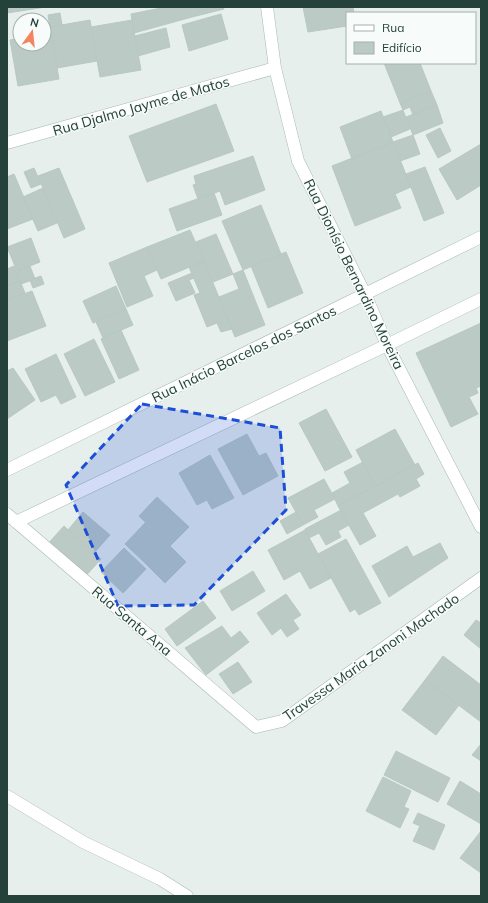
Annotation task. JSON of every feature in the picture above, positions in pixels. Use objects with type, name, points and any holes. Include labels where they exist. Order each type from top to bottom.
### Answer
[{"type":"street","name":"Rua Dionísio Bernardino Moreira","points":[[267,7],[275,68],[298,161],[366,294],[387,345],[481,527]]},
{"type":"street","name":"Rua Djalmo Jayme de Matos","points":[[7,143],[275,68]]},
{"type":"street","name":"Rua Inácio Barcelos dos Santos","points":[[7,470],[481,237]]},
{"type":"street","points":[[11,518],[387,345],[481,299]]},
{"type":"street","name":"Rua Santa Ana","points":[[11,518],[256,727]]},
{"type":"street","name":"Travessa Maria Zanoni Machado","points":[[256,727],[282,721],[481,578]]},
{"type":"street","points":[[7,796],[83,842],[160,879],[187,896]]},
{"type":"highlighted area","points":[[142,404],[280,428],[286,510],[194,605],[118,606],[66,485]]},
{"type":"building","points":[[7,7],[46,7],[12,12],[7,13]]},
{"type":"building","points":[[166,7],[223,7],[224,9],[134,33],[131,14]]},
{"type":"building","points":[[303,7],[353,7],[354,12],[346,12],[346,26],[308,32]]},
{"type":"building","points":[[60,13],[62,25],[52,27],[52,14]]},
{"type":"building","points":[[221,14],[228,39],[189,51],[182,25]]},
{"type":"building","points":[[90,20],[97,61],[57,68],[52,39],[52,27]]},
{"type":"building","points":[[132,20],[141,70],[100,77],[91,27]]},
{"type":"building","points":[[166,28],[170,47],[138,56],[135,36]]},
{"type":"building","points":[[52,39],[59,79],[18,86],[12,52],[52,52]]},
{"type":"building","points":[[10,40],[12,40],[12,52]]},
{"type":"building","points":[[384,64],[420,64],[431,91],[400,103]]},
{"type":"building","points":[[431,91],[437,105],[413,115],[410,107],[403,110],[400,103]]},
{"type":"building","points":[[216,104],[234,151],[147,182],[129,136]]},
{"type":"building","points":[[437,105],[443,123],[413,135],[406,117]]},
{"type":"building","points":[[403,110],[410,129],[391,137],[383,117]]},
{"type":"building","points":[[381,111],[393,142],[352,159],[340,127]]},
{"type":"building","points":[[440,128],[451,151],[438,158],[426,135]]},
{"type":"building","points":[[413,135],[420,154],[400,161],[393,142]]},
{"type":"building","points":[[393,142],[411,187],[395,194],[401,208],[355,226],[332,166]]},
{"type":"building","points":[[481,144],[481,185],[457,200],[439,169]]},
{"type":"building","points":[[253,156],[265,190],[225,205],[220,191],[198,199],[193,185],[196,184],[194,176]]},
{"type":"building","points":[[425,167],[444,213],[424,221],[406,174]]},
{"type":"building","points":[[34,168],[41,184],[31,188],[24,172]]},
{"type":"building","points":[[59,168],[85,229],[64,238],[38,176]]},
{"type":"building","points":[[14,174],[33,219],[7,229],[7,177]]},
{"type":"building","points":[[43,188],[57,223],[38,231],[23,197]]},
{"type":"building","points":[[214,193],[222,215],[177,231],[169,209]]},
{"type":"building","points":[[261,205],[281,254],[243,270],[222,221]]},
{"type":"building","points":[[190,230],[204,261],[161,279],[147,247]]},
{"type":"building","points":[[216,234],[233,274],[213,282],[196,242]]},
{"type":"building","points":[[31,238],[40,262],[17,271],[7,247]]},
{"type":"building","points":[[147,247],[157,270],[144,276],[153,296],[127,307],[109,263]]},
{"type":"building","points":[[286,252],[303,293],[268,308],[251,266]]},
{"type":"building","points":[[204,261],[232,329],[221,332],[217,323],[207,327],[194,295],[200,293],[189,267]]},
{"type":"building","points":[[14,266],[20,281],[7,286],[7,269]]},
{"type":"building","points":[[30,266],[35,279],[21,284],[17,271]]},
{"type":"building","points":[[243,270],[265,325],[235,337],[219,297],[239,289],[233,274]]},
{"type":"building","points":[[192,273],[194,278],[189,280],[195,293],[176,301],[168,283]]},
{"type":"building","points":[[41,276],[44,284],[33,288],[30,280]]},
{"type":"building","points":[[20,281],[25,293],[7,300],[7,286]]},
{"type":"building","points":[[116,286],[126,309],[93,323],[83,301]]},
{"type":"building","points":[[32,291],[46,326],[7,341],[7,300]]},
{"type":"building","points":[[126,309],[133,325],[103,338],[96,322]]},
{"type":"building","points":[[481,323],[481,386],[476,388],[478,393],[469,397],[478,414],[451,427],[416,353]]},
{"type":"building","points":[[121,330],[139,370],[119,379],[101,339]]},
{"type":"building","points":[[94,339],[115,382],[85,396],[64,354]]},
{"type":"building","points":[[56,354],[76,397],[61,404],[56,395],[41,402],[25,369]]},
{"type":"building","points":[[13,368],[35,400],[7,419],[7,371]]},
{"type":"building","points":[[326,409],[352,457],[325,471],[299,423]]},
{"type":"building","points":[[395,429],[415,465],[375,486],[356,450]]},
{"type":"building","points":[[247,434],[259,456],[266,453],[278,476],[243,495],[218,449]]},
{"type":"building","points":[[210,455],[234,498],[212,509],[207,500],[197,505],[179,473]]},
{"type":"building","points":[[363,462],[375,486],[338,506],[332,493],[350,483],[344,472]]},
{"type":"building","points":[[418,463],[424,474],[416,479],[420,486],[400,497],[398,494],[363,513],[376,536],[360,545],[338,506]]},
{"type":"building","points":[[324,479],[335,499],[314,510],[318,517],[303,525],[288,498]]},
{"type":"building","points":[[157,497],[189,527],[170,546],[139,516]]},
{"type":"building","points":[[341,510],[349,525],[338,531],[341,537],[326,545],[319,533],[309,538],[305,529]]},
{"type":"building","points":[[83,512],[110,535],[94,553],[68,530]]},
{"type":"building","points":[[296,512],[303,525],[287,534],[280,521]]},
{"type":"building","points":[[145,523],[166,542],[145,563],[125,544]]},
{"type":"building","points":[[64,526],[101,559],[83,579],[46,546]]},
{"type":"building","points":[[305,530],[331,578],[310,589],[300,571],[284,580],[268,550]]},
{"type":"building","points":[[346,539],[381,603],[359,615],[355,609],[350,612],[318,554]]},
{"type":"building","points":[[166,542],[186,562],[165,583],[145,563]]},
{"type":"building","points":[[440,543],[448,558],[389,597],[372,566],[407,546],[413,557]]},
{"type":"building","points":[[124,548],[146,569],[123,593],[101,572]]},
{"type":"building","points":[[253,571],[265,591],[232,611],[220,591]]},
{"type":"building","points":[[286,594],[301,615],[293,620],[299,629],[287,637],[281,628],[272,635],[257,613]]},
{"type":"building","points":[[203,601],[216,618],[177,646],[165,629]]},
{"type":"building","points":[[476,620],[481,623],[481,649],[464,635]]},
{"type":"building","points":[[222,626],[231,638],[240,631],[249,642],[206,675],[185,648]]},
{"type":"building","points":[[443,656],[481,685],[481,722],[425,680]]},
{"type":"building","points":[[238,662],[252,682],[233,694],[219,674]]},
{"type":"building","points":[[425,680],[459,705],[436,735],[402,710]]},
{"type":"building","points":[[481,744],[481,761],[472,755]]},
{"type":"building","points":[[396,751],[450,778],[438,802],[384,775]]},
{"type":"building","points":[[383,777],[411,791],[404,807],[409,809],[400,828],[366,811]]},
{"type":"building","points":[[460,781],[481,794],[481,824],[447,804]]},
{"type":"building","points":[[418,813],[445,825],[434,850],[413,841],[420,826],[413,823]]},
{"type":"building","points":[[481,831],[481,873],[460,858]]}]
